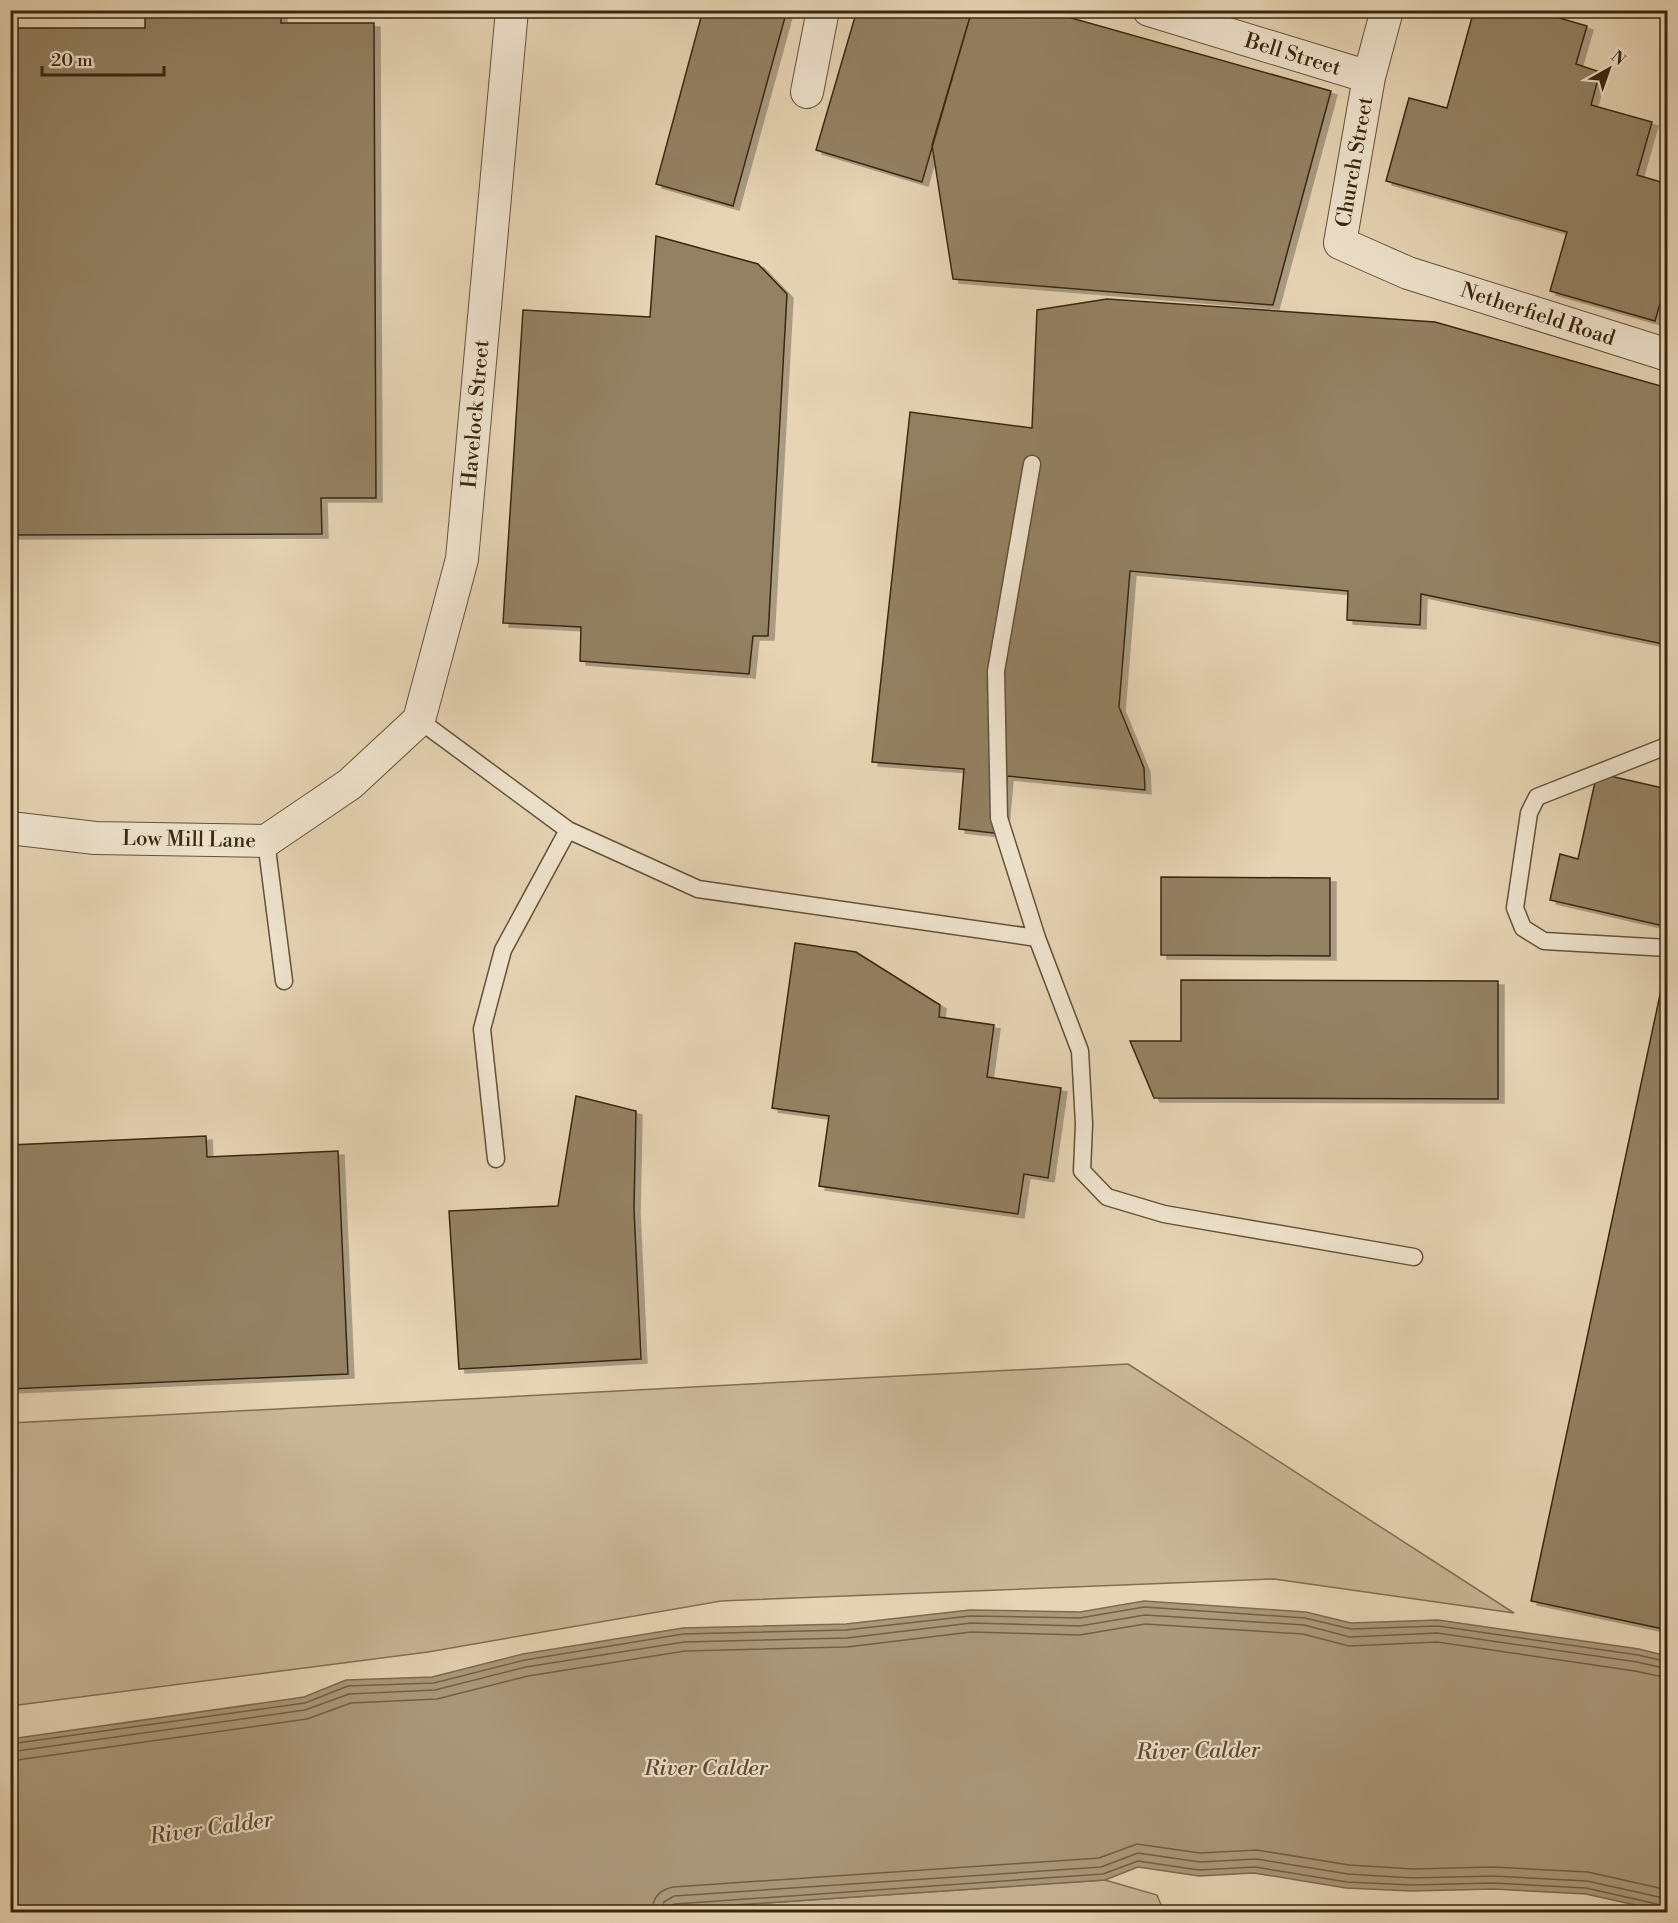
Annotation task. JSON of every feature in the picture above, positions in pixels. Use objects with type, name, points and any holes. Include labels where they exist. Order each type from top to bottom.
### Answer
[{"type":"street","name":"Havelock Street","points":[[419,720],[462,559],[512,10]]},
{"type":"street","points":[[807,92],[823,10]]},
{"type":"street","name":"Bell Street","points":[[1149,10],[1369,77]]},
{"type":"street","name":"Church Street","points":[[1387,10],[1369,77],[1340,243],[1408,273]]},
{"type":"street","name":"Netherfield Road","points":[[1408,273],[1668,355]]},
{"type":"street","name":"Low Mill Lane","points":[[10,828],[95,838],[266,841],[350,784],[419,720]]},
{"type":"lane","points":[[1032,464],[996,671],[999,818],[1037,938],[1080,1051],[1084,1124],[1082,1171],[1107,1197],[1164,1214],[1414,1257]]},
{"type":"lane","points":[[419,720],[568,830],[698,889],[1037,938]]},
{"type":"lane","points":[[1668,743],[1664,747],[1537,797],[1529,813],[1515,908],[1523,928],[1544,941],[1668,948]]},
{"type":"lane","points":[[496,1159],[482,1029],[503,950],[568,830]]},
{"type":"lane","points":[[266,841],[284,981]]},
{"type":"shaded area","points":[[1128,1364],[1514,1613],[1274,1579],[721,1601],[428,1652],[11,1706],[11,1423]]},
{"type":"shaded area","points":[[1105,1880],[1157,1895],[1164,1912],[632,1912]]},
{"type":"water","name":"River Calder","points":[[1144,1601],[1306,1612],[1351,1623],[1438,1620],[1639,1649],[1667,1656],[1667,1912],[1586,1894],[1493,1889],[1412,1891],[1346,1888],[1254,1873],[1199,1876],[1138,1867],[1105,1880],[632,1912],[11,1912],[11,1739],[304,1697],[346,1680],[432,1677],[523,1654],[683,1628],[846,1624],[970,1610],[1080,1612]]},
{"type":"building","points":[[145,10],[281,10],[281,23],[374,23],[376,498],[321,498],[322,534],[10,535],[10,28],[145,28]]},
{"type":"building","points":[[703,10],[787,10],[733,206],[656,184]]},
{"type":"building","points":[[857,10],[972,10],[922,182],[816,150]]},
{"type":"building","points":[[972,10],[1043,10],[1331,91],[1273,305],[953,279],[932,145]]},
{"type":"building","points":[[1474,10],[1532,10],[1587,26],[1576,64],[1600,72],[1591,105],[1652,122],[1637,175],[1668,184],[1668,276],[1655,321],[1550,291],[1567,232],[1386,181],[1409,98],[1447,108]]},
{"type":"building","points":[[656,236],[758,264],[787,294],[768,636],[753,636],[749,674],[580,661],[581,627],[503,623],[523,310],[650,317]]},
{"type":"building","points":[[1107,299],[1435,322],[1668,388],[1668,645],[1421,594],[1420,625],[1347,620],[1348,591],[1130,571],[1119,707],[1144,768],[1145,790],[1007,776],[1002,834],[959,829],[964,769],[872,762],[910,412],[1032,428],[1037,310]]},
{"type":"building","points":[[1597,773],[1667,789],[1668,786],[1668,927],[1550,900],[1560,854],[1578,859]]},
{"type":"building","points":[[1161,877],[1330,878],[1330,956],[1161,955]]},
{"type":"building","points":[[795,943],[856,952],[940,1005],[939,1017],[994,1025],[987,1077],[1061,1088],[1048,1178],[1024,1174],[1018,1214],[819,1186],[829,1116],[772,1108]]},
{"type":"building","points":[[1668,957],[1668,1630],[1531,1601]]},
{"type":"building","points":[[1181,980],[1498,981],[1498,1099],[1154,1098],[1130,1041],[1181,1041]]},
{"type":"building","points":[[576,1096],[636,1111],[634,1209],[641,1359],[459,1369],[449,1211],[558,1206]]},
{"type":"building","points":[[206,1136],[207,1157],[338,1151],[348,1374],[10,1389],[10,1145]]}]
